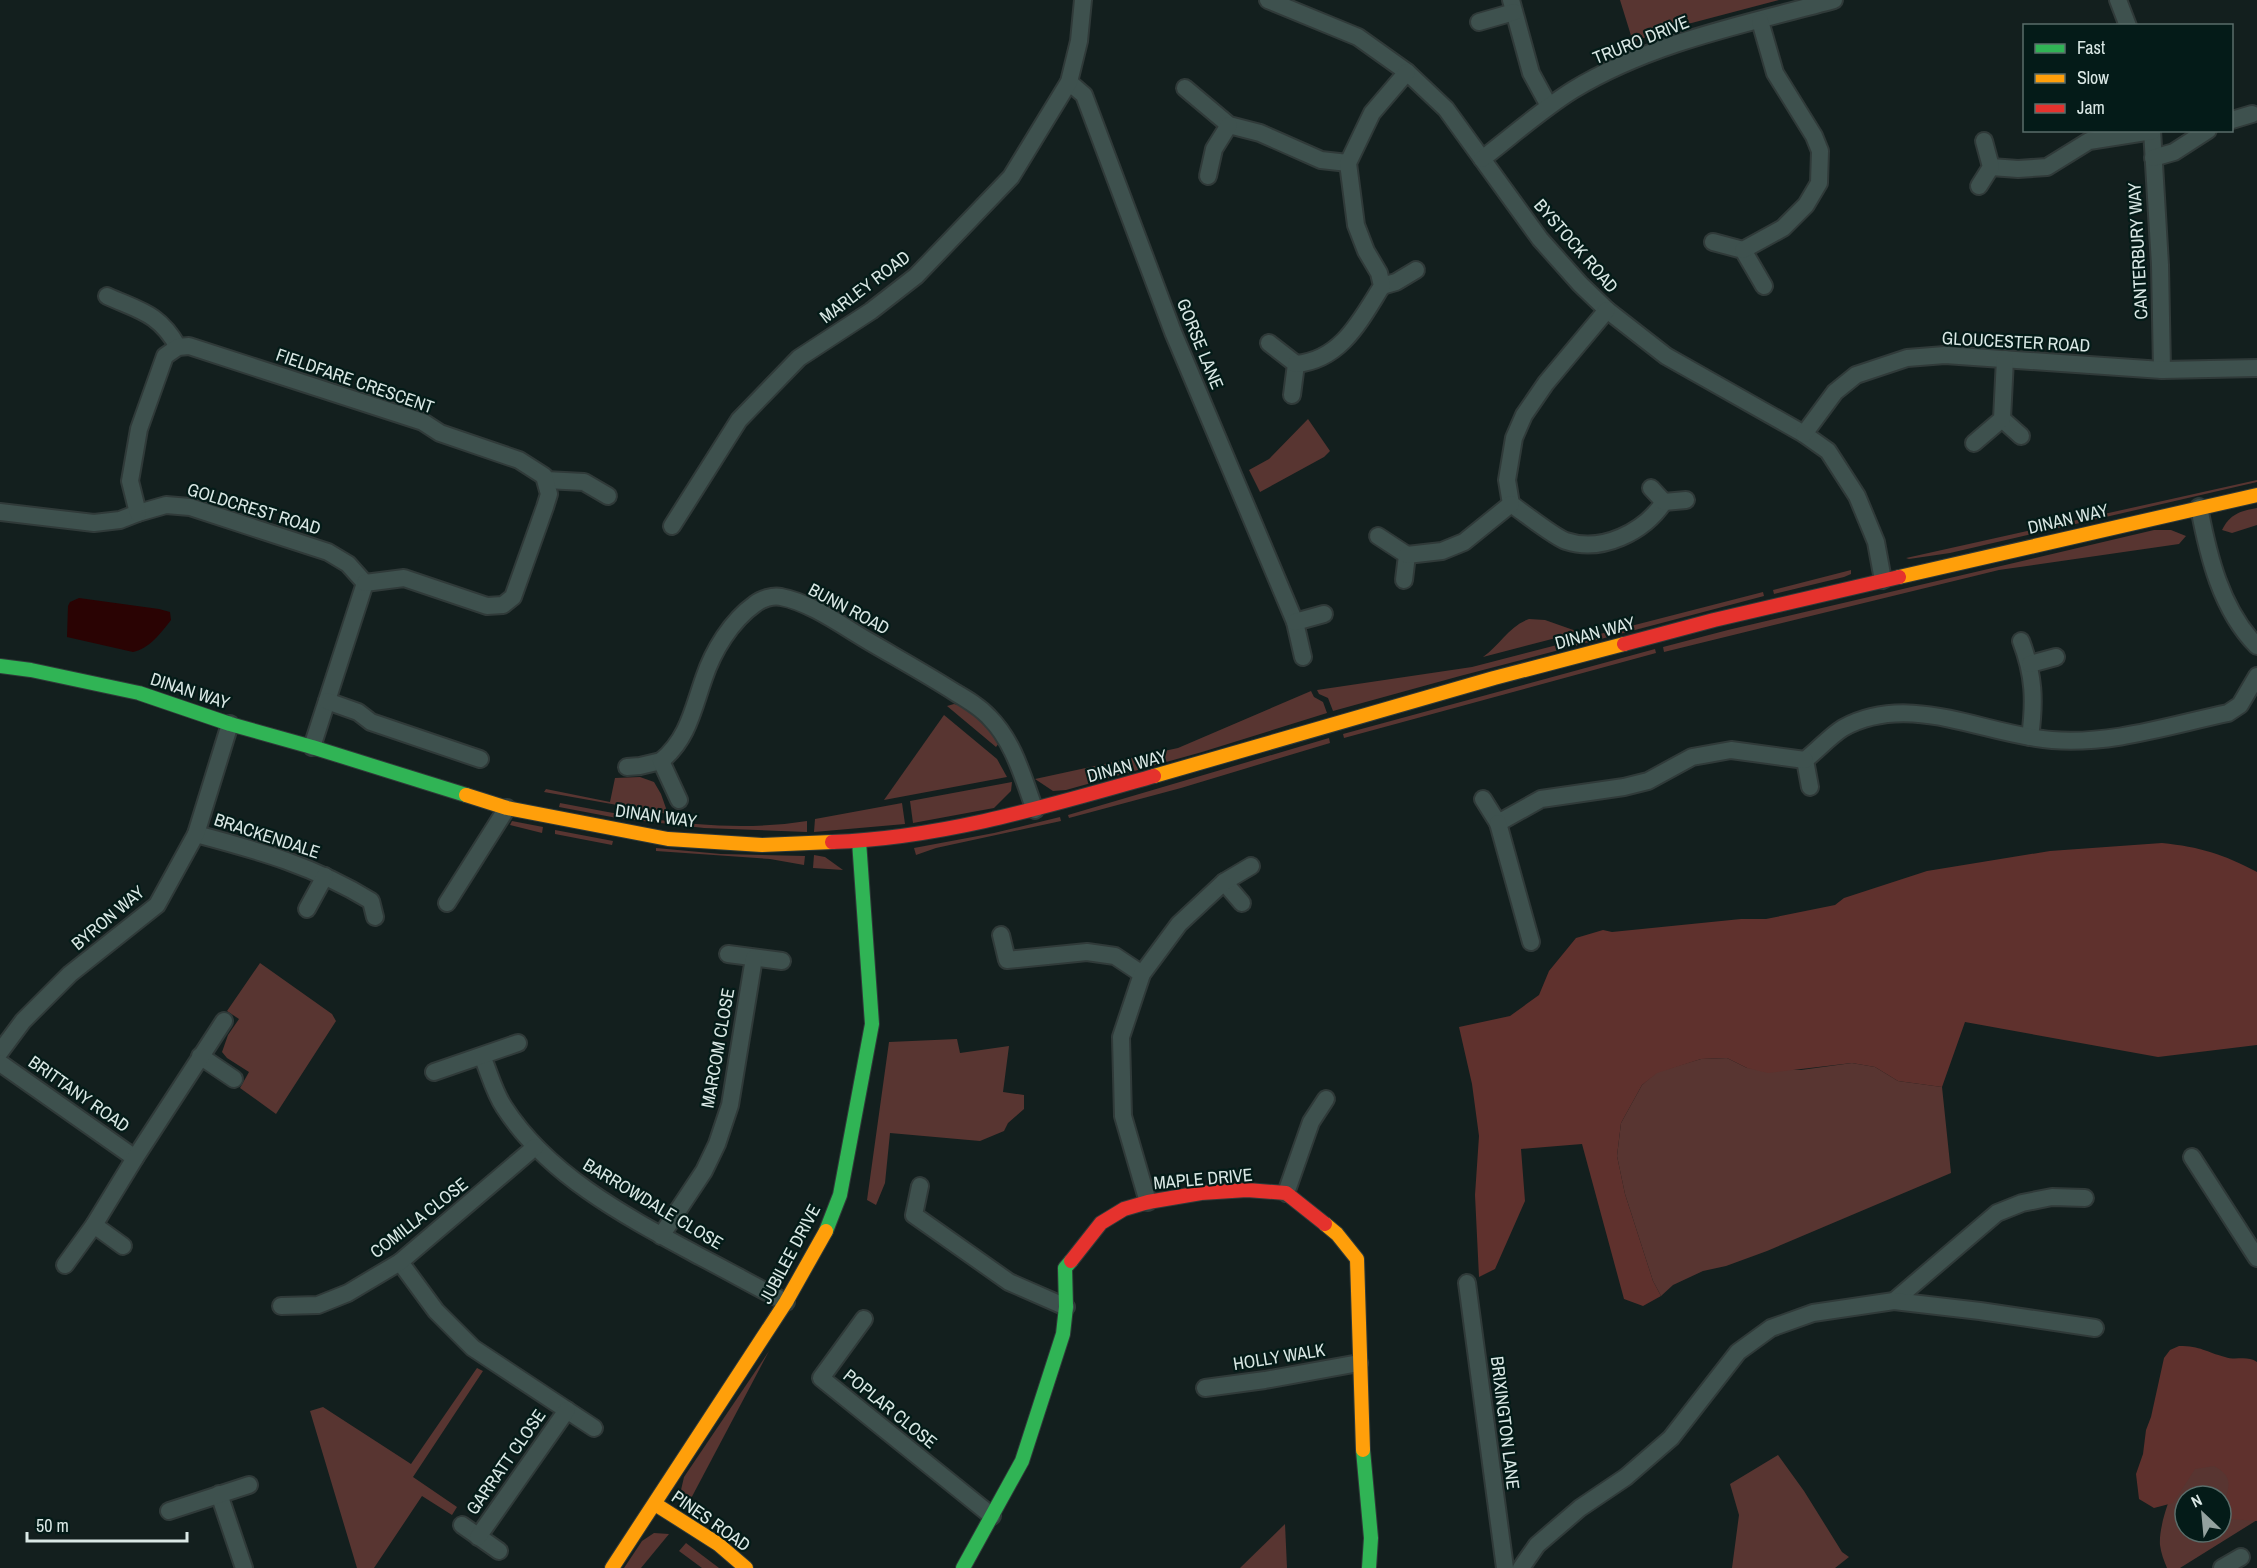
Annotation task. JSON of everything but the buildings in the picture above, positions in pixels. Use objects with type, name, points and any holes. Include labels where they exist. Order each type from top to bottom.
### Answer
[{"type":"street","name":"MARLEY ROAD","points":[[672,526],[739,420],[799,357],[871,311],[916,276],[1011,177],[1069,82],[1079,41],[1083,0]]},
{"type":"street","name":"BYSTOCK ROAD","points":[[1268,0],[1302,7],[1358,37],[1407,72],[1446,109],[1540,239],[1607,310],[1666,356],[1804,434],[1828,451],[1857,496],[1876,542],[1883,580]]},
{"type":"street","name":"TRURO DRIVE","points":[[1482,159],[1549,106],[1610,70],[1679,43],[1834,0]]},
{"type":"street","points":[[2118,0],[2127,24]]},
{"type":"street","points":[[1479,22],[1513,6],[1531,73],[1549,106]]},
{"type":"street","points":[[1713,242],[1743,250],[1783,228],[1806,205],[1819,183],[1820,151],[1814,136],[1775,73],[1760,21]]},
{"type":"street","points":[[1382,286],[1379,273],[1356,225],[1348,163],[1372,113],[1407,72]]},
{"type":"street","name":"GORSE LANE","points":[[1069,82],[1084,95],[1173,332],[1295,622],[1303,657]]},
{"type":"street","points":[[1185,88],[1229,126],[1260,133],[1321,160],[1348,163]]},
{"type":"street","points":[[2233,120],[2252,114]]},
{"type":"street","points":[[1208,176],[1214,149],[1229,126]]},
{"type":"street","points":[[1990,167],[2018,169],[2047,167],[2089,141],[2146,132]]},
{"type":"street","name":"CANTERBURY WAY","points":[[2152,132],[2160,265],[2162,370]]},
{"type":"street","points":[[2153,158],[2174,152],[2205,132]]},
{"type":"street","points":[[1979,186],[1990,167],[1984,141]]},
{"type":"street","points":[[1743,250],[1764,286]]},
{"type":"street","points":[[1269,343],[1296,364],[1320,359],[1338,348],[1362,318],[1382,286],[1396,282],[1416,270]]},
{"type":"street","points":[[107,296],[153,317],[168,328],[178,346],[165,356],[139,429],[130,482],[138,513]]},
{"type":"street","points":[[1607,310],[1539,392],[1524,415],[1514,438],[1507,480],[1511,504],[1565,541],[1592,544],[1621,538],[1656,515],[1664,502]]},
{"type":"street","name":"FIELDFARE CRESCENT","points":[[178,346],[189,346],[423,422],[440,434],[519,460],[541,472],[546,480]]},
{"type":"street","name":"GLOUCESTER ROAD","points":[[1804,434],[1835,392],[1856,375],[1907,358],[1946,355],[2162,370],[2257,368]]},
{"type":"street","points":[[1974,443],[2002,419],[2005,359]]},
{"type":"street","points":[[1292,395],[1296,364]]},
{"type":"street","points":[[2002,419],[2021,436]]},
{"type":"street","points":[[312,747],[365,583],[404,578],[487,606],[504,605],[513,597],[545,507],[549,494],[546,480],[584,482],[608,496]]},
{"type":"street","points":[[1651,488],[1664,502]]},
{"type":"street","name":"DINAN WAY","points":[[0,666],[31,670],[139,693],[230,724],[507,808],[668,839],[762,845],[859,841],[941,830],[1035,810],[1494,678],[1714,620],[2257,495]]},
{"type":"street","points":[[1664,502],[1686,500]]},
{"type":"street","points":[[1378,536],[1407,555],[1442,551],[1464,542],[1511,504]]},
{"type":"street","name":"GOLDCREST ROAD","points":[[0,512],[94,523],[120,520],[166,505],[190,507],[328,552],[348,564],[365,583]]},
{"type":"street","points":[[2199,507],[2205,543],[2217,579],[2229,607],[2257,646]]},
{"type":"street","points":[[1404,580],[1407,555]]},
{"type":"street","name":"BUNN ROAD","points":[[661,761],[679,744],[704,676],[721,642],[737,620],[756,603],[779,596],[807,606],[941,683],[988,716],[998,727],[1014,754],[1035,810]]},
{"type":"street","points":[[1295,622],[1324,614]]},
{"type":"street","points":[[2021,641],[2030,664],[2034,707],[2030,737]]},
{"type":"street","points":[[2030,664],[2056,657]]},
{"type":"street","points":[[1498,823],[1541,799],[1624,787],[1648,781],[1692,757],[1731,750],[1805,760],[1842,729],[1865,718],[1896,713],[1957,720],[2030,737],[2081,741],[2131,734],[2228,713],[2240,705],[2257,676]]},
{"type":"street","points":[[327,701],[352,709],[371,722],[480,759]]},
{"type":"street","name":"BYRON WAY","points":[[0,1052],[23,1021],[70,974],[157,905],[196,834],[230,724]]},
{"type":"street","points":[[1805,760],[1810,787]]},
{"type":"street","points":[[627,767],[661,761],[679,800]]},
{"type":"street","points":[[1483,798],[1498,823],[1531,942]]},
{"type":"street","points":[[447,903],[507,808]]},
{"type":"street","name":"BRACKENDALE","points":[[196,834],[268,853],[325,876],[371,901],[375,917]]},
{"type":"street","name":"JUBILEE DRIVE","points":[[612,1568],[786,1302],[829,1225],[840,1195],[872,1024],[859,841]]},
{"type":"street","points":[[1148,1202],[1122,1116],[1122,1036],[1142,974],[1179,924],[1224,882],[1251,866]]},
{"type":"street","name":"BRACKENDALE","points":[[307,909],[325,876]]},
{"type":"street","points":[[1224,882],[1242,903]]},
{"type":"street","points":[[1001,935],[1007,960],[1086,952],[1115,956],[1142,974]]},
{"type":"street","points":[[728,954],[782,961]]},
{"type":"street","name":"MARCOM CLOSE","points":[[661,1236],[704,1171],[717,1144],[730,1105],[754,958]]},
{"type":"street","name":"BRITTANY ROAD","points":[[65,1264],[94,1225],[224,1021]]},
{"type":"street","points":[[434,1072],[518,1043]]},
{"type":"street","points":[[200,1056],[234,1078]]},
{"type":"street","name":"BARROWDALE CLOSE","points":[[482,1056],[503,1105],[535,1147],[589,1190],[661,1236],[786,1302]]},
{"type":"street","name":"BRITTANY ROAD","points":[[0,1063],[135,1158]]},
{"type":"street","points":[[1326,1099],[1311,1122],[1286,1193],[1337,1234],[1357,1259],[1364,1463],[1371,1538],[1369,1568]]},
{"type":"street","name":"COMILLA CLOSE","points":[[281,1306],[318,1305],[348,1293],[400,1263],[535,1147]]},
{"type":"street","points":[[2192,1157],[2257,1258]]},
{"type":"street","points":[[920,1186],[914,1215],[1009,1281],[1066,1307]]},
{"type":"street","name":"MAPLE DRIVE","points":[[963,1568],[1022,1461],[1029,1441],[1063,1334],[1066,1307],[1065,1268],[1101,1223],[1124,1209],[1148,1202],[1201,1193],[1247,1190],[1286,1193]]},
{"type":"street","points":[[1894,1301],[1997,1213],[2022,1203],[2052,1197],[2085,1198]]},
{"type":"street","points":[[94,1225],[123,1246]]},
{"type":"street","name":"GARRATT CLOSE","points":[[400,1263],[436,1311],[473,1348],[594,1428]]},
{"type":"street","name":"BRIXINGTON LANE","points":[[1467,1283],[1505,1568]]},
{"type":"street","points":[[1521,1568],[1537,1545],[1580,1508],[1626,1476],[1671,1438],[1738,1352],[1771,1328],[1813,1313],[1894,1301],[2095,1328]]},
{"type":"street","name":"POPLAR CLOSE","points":[[864,1319],[821,1378],[992,1516]]},
{"type":"street","name":"HOLLY WALK","points":[[1205,1388],[1359,1363]]},
{"type":"street","name":"GARRATT CLOSE","points":[[478,1537],[567,1410]]},
{"type":"street","points":[[169,1511],[249,1485]]},
{"type":"street","points":[[219,1494],[244,1568]]},
{"type":"street","name":"PINES ROAD","points":[[655,1504],[717,1544],[746,1568]]},
{"type":"street","name":"GARRATT CLOSE","points":[[462,1525],[499,1551]]},
{"type":"street","points":[[2222,1568],[2241,1557]]},
{"type":"shaded area","points":[[1620,0],[1779,0],[1665,30],[1633,42]]},
{"type":"shaded area","points":[[1308,419],[1330,451],[1324,457],[1260,492],[1249,470],[1269,459]]},
{"type":"shaded area","points":[[2257,480],[2257,482],[1950,553],[1906,558]]},
{"type":"shaded area","points":[[2257,508],[2257,525],[2232,533],[2222,530],[2228,520],[2236,514]]},
{"type":"shaded area","points":[[2154,530],[2171,530],[2186,536],[2179,544],[1999,570],[1664,652],[1663,647],[1728,630]]},
{"type":"shaded area","points":[[1851,570],[1851,574],[1844,577],[1774,594],[1773,590]]},
{"type":"shaded area","points":[[1763,592],[1764,596],[1333,711],[1328,698],[1319,694],[1317,690],[1472,667]]},
{"type":"shaded area","points":[[79,598],[159,609],[170,612],[171,620],[149,644],[133,652],[67,637],[68,606],[70,602]]},
{"type":"shaded area","points":[[1529,619],[1545,620],[1579,632],[1483,657],[1516,626]]},
{"type":"shaded area","points":[[1655,649],[1656,653],[1344,738],[1343,734]]},
{"type":"shaded area","points":[[1311,691],[1314,697],[1323,702],[1327,713],[1202,752],[1066,790],[1053,791],[1035,779],[1178,748]]},
{"type":"shaded area","points":[[954,704],[967,709],[980,719],[999,743],[996,747],[947,706]]},
{"type":"shaded area","points":[[944,715],[997,759],[1007,777],[884,800]]},
{"type":"shaded area","points":[[1329,738],[1330,743],[1181,788],[1069,818],[1068,815]]},
{"type":"shaded area","points":[[640,777],[654,782],[668,814],[544,792],[546,789],[610,802],[615,778]]},
{"type":"shaded area","points":[[1012,782],[1011,791],[994,808],[913,823],[910,801]]},
{"type":"shaded area","points":[[560,803],[684,823],[746,826],[807,821],[807,832],[704,828],[617,818],[559,807]]},
{"type":"shaded area","points":[[902,803],[905,824],[814,832],[815,819]]},
{"type":"shaded area","points":[[1060,817],[1061,821],[936,848],[916,855],[914,848],[994,833]]},
{"type":"shaded area","points":[[512,821],[543,827],[542,833],[510,825]]},
{"type":"shaded area","points":[[555,830],[613,841],[612,845],[555,834]]},
{"type":"shaded area","points":[[2162,843],[2211,852],[2257,872],[2257,1045],[2158,1057],[1965,1022],[1942,1087],[1898,1081],[1875,1067],[1852,1063],[1768,1073],[1747,1068],[1727,1058],[1701,1059],[1657,1073],[1642,1085],[1621,1123],[1617,1156],[1625,1194],[1653,1281],[1661,1296],[1643,1306],[1624,1299],[1582,1144],[1521,1149],[1525,1201],[1495,1269],[1479,1277],[1475,1195],[1479,1136],[1472,1084],[1459,1027],[1510,1016],[1539,995],[1549,971],[1576,938],[1603,930],[1612,932],[1741,919],[1766,919],[1835,905],[1844,898],[1927,871],[2050,851]]},
{"type":"shaded area","points":[[656,848],[721,854],[805,856],[804,865],[770,859],[656,851]]},
{"type":"shaded area","points":[[814,855],[825,857],[843,870],[813,868]]},
{"type":"shaded area","points":[[260,963],[332,1014],[336,1021],[276,1114],[240,1088],[249,1072],[227,1058],[222,1052],[228,1035],[239,1019],[227,1011]]},
{"type":"shaded area","points":[[957,1039],[960,1053],[1009,1046],[1003,1092],[1024,1095],[1024,1109],[1008,1123],[1004,1131],[980,1141],[890,1133],[885,1183],[876,1205],[867,1200],[889,1042]]},
{"type":"shaded area","points":[[1727,1058],[1747,1068],[1801,1070],[1852,1063],[1875,1067],[1898,1081],[1942,1087],[1951,1173],[1767,1251],[1726,1266],[1703,1271],[1673,1285],[1661,1296],[1653,1281],[1625,1194],[1617,1156],[1621,1123],[1642,1085],[1657,1072],[1701,1059]]},
{"type":"shaded area","points":[[2179,1346],[2187,1346],[2229,1358],[2249,1359],[2257,1362],[2257,1521],[2233,1519],[2233,1484],[2229,1484],[2226,1475],[2214,1466],[2195,1469],[2185,1484],[2173,1484],[2173,1503],[2154,1508],[2139,1499],[2136,1474],[2143,1454],[2146,1430],[2164,1358],[2170,1350]]},
{"type":"shaded area","points":[[769,1351],[687,1506],[681,1490],[684,1477]]},
{"type":"shaded area","points":[[477,1368],[483,1371],[413,1477],[457,1507],[452,1515],[422,1496],[374,1568],[357,1568],[310,1411],[323,1407],[411,1464]]},
{"type":"shaded area","points":[[2193,1443],[2231,1460],[2257,1520],[2233,1535],[2233,1484],[2176,1484]]},
{"type":"shaded area","points":[[1778,1455],[1804,1491],[1842,1552],[1849,1557],[1835,1568],[1732,1568],[1739,1515],[1730,1484]]},
{"type":"shaded area","points":[[2173,1491],[2173,1544],[2218,1544],[2180,1568],[2167,1568],[2160,1548],[2160,1534]]},
{"type":"shaded area","points":[[1285,1524],[1287,1568],[1240,1568]]},
{"type":"shaded area","points":[[654,1533],[669,1534],[641,1568],[624,1568],[642,1541]]},
{"type":"shaded area","points":[[686,1543],[719,1568],[702,1568],[679,1551]]},
{"type":"traffic: fast","points":[[0,666],[31,670],[139,693],[230,724],[466,795]]},
{"type":"traffic: fast","points":[[826,1231],[840,1195],[872,1024],[859,841]]},
{"type":"traffic: fast","points":[[963,1568],[1022,1461],[1063,1334],[1066,1307],[1065,1268],[1071,1261]]},
{"type":"traffic: fast","points":[[1363,1450],[1371,1538],[1369,1568]]},
{"type":"traffic: slow","points":[[1899,577],[2257,495]]},
{"type":"traffic: slow","points":[[1154,776],[1494,678],[1624,644]]},
{"type":"traffic: slow","points":[[466,795],[507,808],[668,839],[762,845],[832,842]]},
{"type":"traffic: slow","points":[[1325,1224],[1337,1234],[1357,1259],[1363,1450]]},
{"type":"traffic: slow","points":[[612,1568],[786,1302],[826,1231]]},
{"type":"traffic: slow","points":[[655,1504],[718,1544],[746,1568]]},
{"type":"traffic: jam","points":[[1624,644],[1714,620],[1899,577]]},
{"type":"traffic: jam","points":[[832,842],[914,834],[994,819],[1154,776]]},
{"type":"traffic: jam","points":[[1071,1261],[1101,1223],[1124,1209],[1148,1202],[1201,1193],[1247,1190],[1286,1193],[1325,1224]]}]
